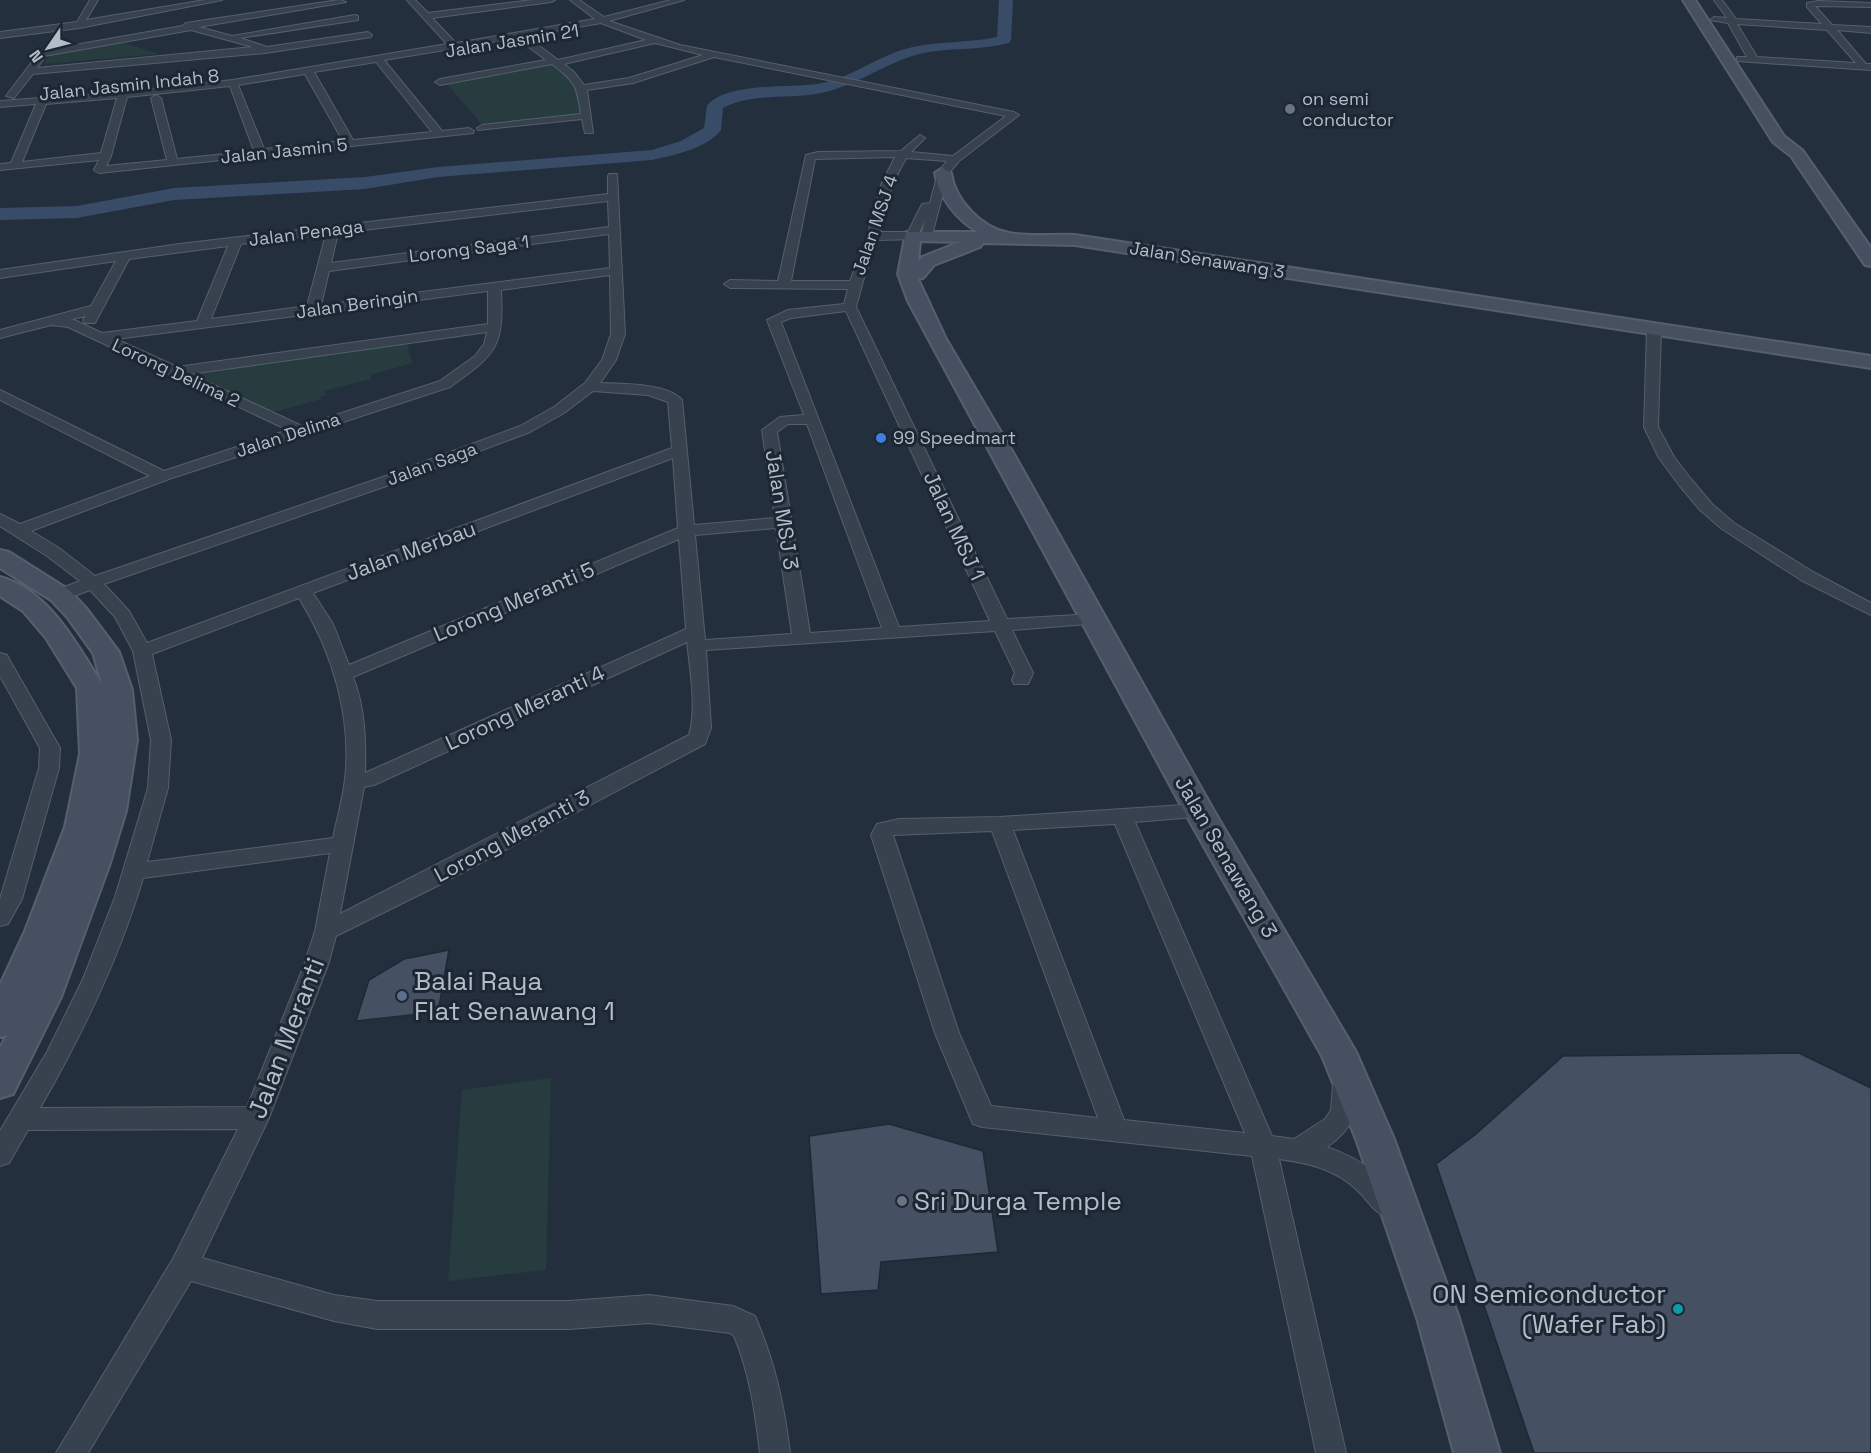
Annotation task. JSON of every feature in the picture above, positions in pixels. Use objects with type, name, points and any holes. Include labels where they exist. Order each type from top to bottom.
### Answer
[{"type":"street","points":[[79,25],[94,0]]},
{"type":"street","points":[[165,17],[168,0]]},
{"type":"street","points":[[165,17],[198,4],[218,0]]},
{"type":"street","points":[[271,0],[279,12]]},
{"type":"street","points":[[411,0],[453,45]]},
{"type":"street","points":[[426,16],[551,0]]},
{"type":"street","points":[[574,0],[604,23],[711,55],[1014,115],[956,159],[940,181],[920,236],[873,236]]},
{"type":"street","points":[[0,104],[123,95],[232,83],[257,75],[604,23],[680,0]]},
{"type":"street","points":[[1690,0],[1719,21],[1747,59],[1793,140],[1797,153],[1871,261]]},
{"type":"street","points":[[1690,0],[1702,16],[1719,21],[1871,30]]},
{"type":"street","points":[[1718,0],[1719,21],[1778,139],[1797,153]]},
{"type":"street","points":[[44,52],[208,22],[341,1],[439,134]]},
{"type":"street","points":[[1867,67],[1810,5],[1818,3],[1871,5]]},
{"type":"street","points":[[198,4],[208,22]]},
{"type":"street","points":[[0,35],[62,28],[146,14],[165,17],[262,48]]},
{"type":"street","points":[[227,37],[355,18]]},
{"type":"street","points":[[5,97],[30,71],[62,28]]},
{"type":"street","points":[[30,71],[138,66],[160,60],[368,35]]},
{"type":"street","points":[[522,37],[571,74],[582,88],[589,131]]},
{"type":"street","name":"Jalan Jasmin 21","points":[[416,51],[420,55],[428,55],[522,37]]},
{"type":"street","points":[[440,82],[556,62],[655,40]]},
{"type":"street","points":[[112,41],[135,48]]},
{"type":"street","points":[[262,48],[262,61]]},
{"type":"street","points":[[146,51],[158,55],[160,60]]},
{"type":"street","points":[[582,88],[630,81],[711,55]]},
{"type":"street","points":[[257,75],[308,70],[382,56]]},
{"type":"street","points":[[1747,59],[1867,67]]},
{"type":"street","points":[[308,70],[350,144]]},
{"type":"street","name":"Jalan Jasmin Indah 8","points":[[5,97],[257,75]]},
{"type":"street","points":[[232,83],[260,153]]},
{"type":"street","points":[[0,167],[106,156],[123,95]]},
{"type":"street","points":[[156,98],[173,162]]},
{"type":"street","points":[[15,165],[42,101]]},
{"type":"street","points":[[482,128],[586,116]]},
{"type":"street","name":"Jalan Jasmin 5","points":[[106,156],[99,170],[469,131]]},
{"type":"street","name":"Jalan MSJ 4","points":[[850,307],[854,285],[873,236],[884,188],[901,154],[920,138]]},
{"type":"street","points":[[784,284],[810,157],[901,154],[956,159]]},
{"type":"street","name":"Jalan Saga","points":[[60,595],[333,500],[525,429],[559,410],[590,386],[609,360],[618,334],[613,176]]},
{"type":"street","points":[[940,181],[943,182],[952,200],[982,230],[1004,237]]},
{"type":"street","name":"Jalan Penaga","points":[[0,274],[236,241],[614,197]]},
{"type":"street","points":[[313,310],[333,230]]},
{"type":"street","name":"Lorong Saga 1","points":[[324,268],[615,230]]},
{"type":"street","name":"Jalan Senawang 3","points":[[1477,1453],[1438,1318],[1409,1234],[1375,1139],[1338,1052],[1199,811],[936,339],[915,281],[907,274],[920,236],[1075,240],[1654,330],[1806,351]]},
{"type":"street","points":[[915,281],[928,261],[975,243],[1004,237]]},
{"type":"street","points":[[202,324],[236,241]]},
{"type":"street","points":[[92,334],[96,309],[125,255]]},
{"type":"street","name":"Jalan Beringin","points":[[92,334],[202,324],[616,271]]},
{"type":"street","points":[[730,284],[854,285]]},
{"type":"street","name":"Jalan Delima","points":[[20,530],[163,476],[445,384],[480,358],[491,341],[495,318],[494,286]]},
{"type":"street","points":[[850,307],[788,314],[774,320],[892,631]]},
{"type":"street","name":"Jalan MSJ 1","points":[[850,307],[1024,673],[1021,680]]},
{"type":"street","points":[[0,334],[96,309]]},
{"type":"street","name":"Lorong Delima 2","points":[[52,321],[71,323],[299,430]]},
{"type":"street","points":[[173,372],[492,327]]},
{"type":"street","points":[[1654,330],[1651,427],[1667,458],[1685,482],[1706,507],[1728,526],[1798,570],[1871,610]]},
{"type":"street","points":[[1806,351],[1847,352],[1871,347]]},
{"type":"street","points":[[1806,351],[1871,362]]},
{"type":"street","points":[[590,386],[670,395],[675,400],[686,531],[702,638]]},
{"type":"street","points":[[0,394],[163,476]]},
{"type":"street","name":"Jalan MSJ 3","points":[[802,637],[769,430],[785,420],[813,419]]},
{"type":"street","name":"Jalan Merbau","points":[[142,651],[681,450]]},
{"type":"street","points":[[0,519],[20,530],[92,582],[123,615],[142,651],[161,740],[158,788],[134,871],[95,979],[56,1058],[0,1155]]},
{"type":"street","name":"Lorong Meranti 5","points":[[343,674],[686,531],[783,522]]},
{"type":"street","points":[[0,557],[60,595],[77,613],[106,652],[118,690],[123,740],[111,811],[94,863],[44,997],[0,1083]]},
{"type":"street","points":[[0,585],[32,606],[57,634],[91,688],[95,754],[80,827],[42,931],[0,1023]]},
{"type":"street","name":"Jalan Meranti","points":[[71,1453],[184,1266],[256,1118],[312,975],[326,931],[354,782],[356,739],[348,688],[343,674],[324,624],[303,591]]},
{"type":"street","name":"Lorong Meranti 4","points":[[354,782],[367,780],[702,638],[802,637],[1094,619]]},
{"type":"street","name":"Lorong Meranti 3","points":[[326,931],[442,874],[698,739],[701,728],[702,638]]},
{"type":"street","points":[[0,659],[50,748],[49,768],[11,899],[0,918]]},
{"type":"street","points":[[1199,811],[1000,824],[884,828],[882,835],[947,1033],[982,1116],[1263,1146],[1330,1157],[1354,1169],[1375,1189],[1409,1234]]},
{"type":"street","points":[[1122,816],[1263,1146],[1331,1453]]},
{"type":"street","points":[[1000,824],[1115,1130]]},
{"type":"street","points":[[134,871],[343,844]]},
{"type":"street","points":[[1296,1150],[1327,1135],[1340,1118],[1347,1103],[1346,1071]]},
{"type":"street","points":[[20,1119],[256,1118]]},
{"type":"street","points":[[184,1266],[334,1308],[377,1315],[569,1315],[649,1309],[733,1320],[745,1326],[758,1355],[769,1402],[775,1453]]},
{"type":"green space","points":[[110,39],[160,54],[44,64],[54,48]]},
{"type":"green space","points":[[552,64],[578,88],[583,115],[483,126],[446,83]]},
{"type":"green space","points":[[407,343],[412,363],[371,375],[371,379],[324,391],[326,395],[320,396],[321,399],[271,413],[180,374]]},
{"type":"green space","points":[[551,1078],[546,1270],[448,1281],[462,1090]]},
{"type":"building","name":"Balai Raya Flat Senawang 1","points":[[449,950],[438,1012],[356,1021],[369,980],[404,959]]},
{"type":"building","name":"ON Semiconductor (Wafer Fab)","points":[[1799,1053],[1871,1088],[1871,1453],[1534,1453],[1436,1164],[1476,1134],[1563,1056]]},
{"type":"building","name":"Sri Durga Temple","points":[[889,1124],[983,1151],[998,1252],[881,1262],[878,1290],[821,1294],[809,1136]]},
{"type":"waterway","points":[[0,214],[77,212],[174,194],[365,183],[438,172],[643,157],[679,148],[704,136],[712,130],[715,106],[726,100],[766,92],[819,89],[844,82],[917,50],[1004,40],[1006,0]]},
{"type":"place","name":"on semi conductor","points":[[1290,109]]},
{"type":"place","name":"99 Speedmart","points":[[881,438]]},
{"type":"place","name":"Balai Raya Flat Senawang 1","points":[[402,996]]},
{"type":"place","name":"Sri Durga Temple","points":[[902,1201]]},
{"type":"place","name":"ON Semiconductor (Wafer Fab)","points":[[1678,1309]]}]
